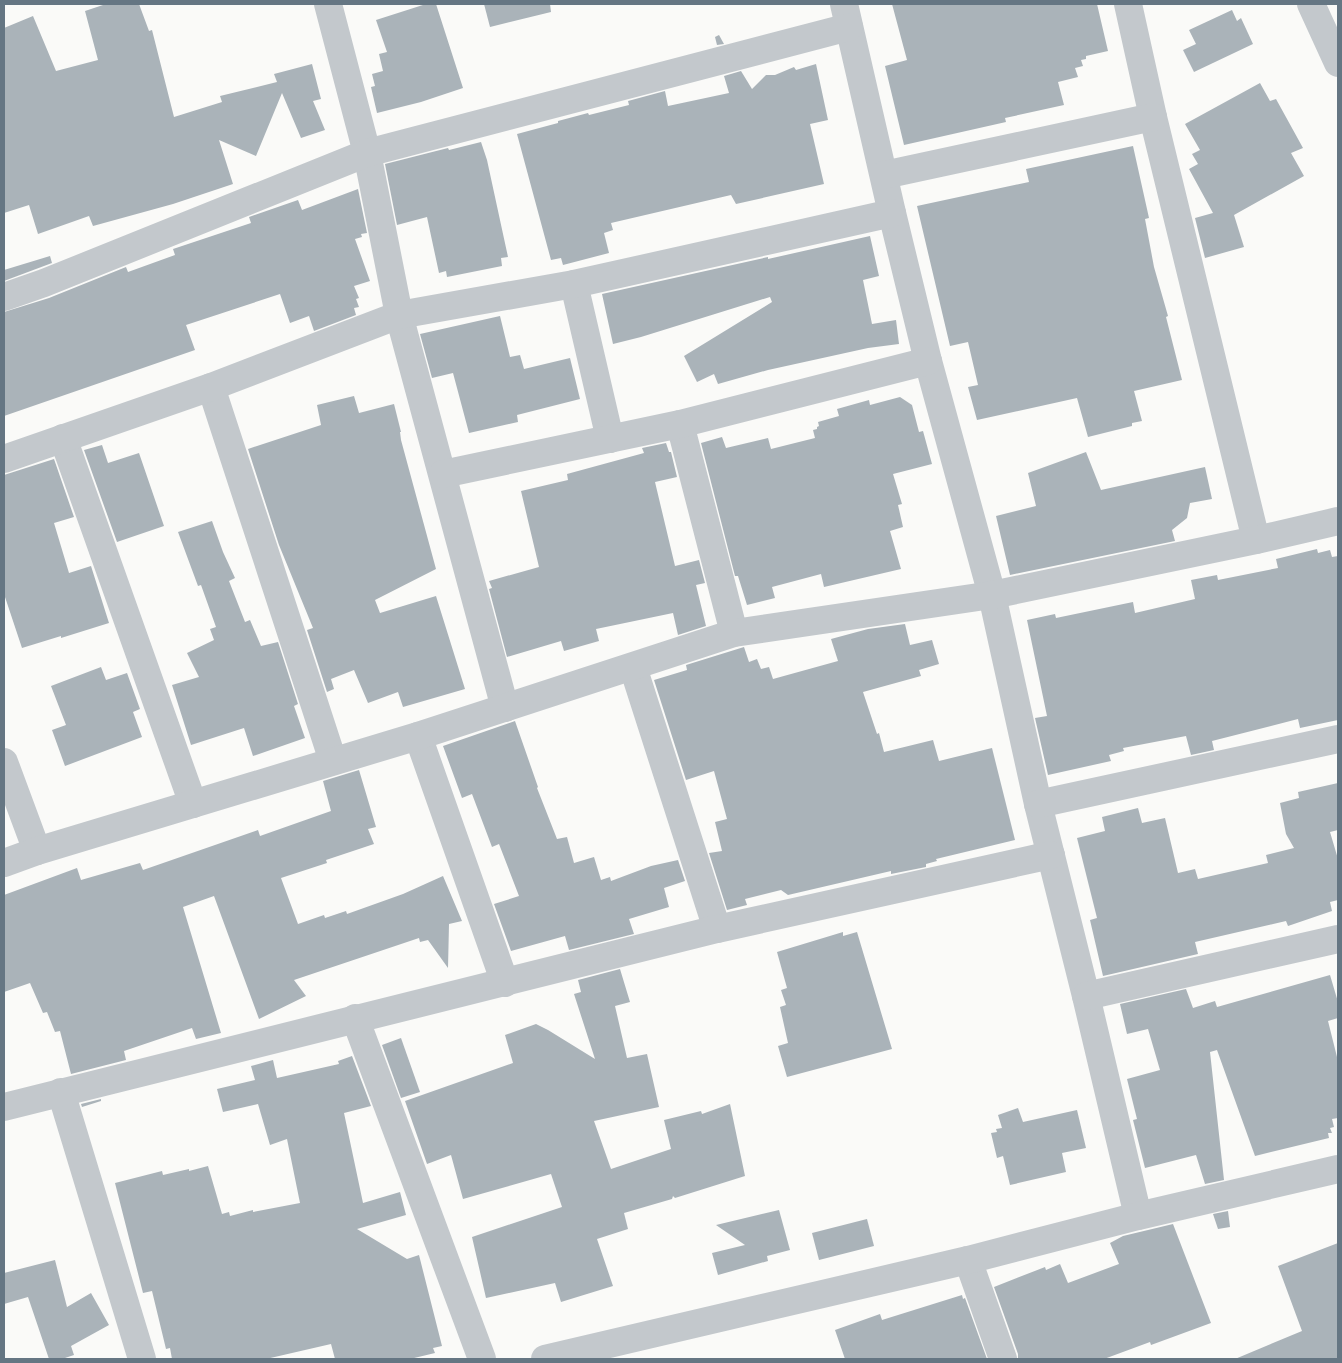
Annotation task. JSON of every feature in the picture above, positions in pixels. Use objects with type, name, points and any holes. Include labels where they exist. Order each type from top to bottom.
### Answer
[{"type":"street","points":[[328,4],[367,153],[400,315],[505,708]]},
{"type":"street","points":[[1128,4],[1153,117],[1256,540]]},
{"type":"street","points":[[4,297],[44,283],[367,153],[847,15],[928,361],[992,595],[1038,804],[1138,1216]]},
{"type":"street","points":[[1323,17],[1338,63]]},
{"type":"street","points":[[884,175],[1153,117]]},
{"type":"street","points":[[4,459],[212,387],[400,315],[574,284],[892,213]]},
{"type":"street","points":[[574,284],[610,439]]},
{"type":"street","points":[[443,474],[680,424],[928,361]]},
{"type":"street","points":[[212,387],[333,761]]},
{"type":"street","points":[[680,424],[734,633]]},
{"type":"street","points":[[62,438],[193,804]]},
{"type":"street","points":[[4,863],[37,851],[418,736],[734,633],[992,595],[1338,521]]},
{"type":"street","points":[[633,666],[717,930]]},
{"type":"street","points":[[418,736],[504,983]]},
{"type":"street","points":[[1038,804],[1338,739]]},
{"type":"street","points":[[4,762],[37,851]]},
{"type":"street","points":[[4,1107],[355,1018],[717,930],[1051,855]]},
{"type":"street","points":[[1086,996],[1338,939]]},
{"type":"street","points":[[355,1018],[482,1359]]},
{"type":"street","points":[[61,1092],[142,1359]]},
{"type":"street","points":[[545,1359],[968,1260],[1138,1216],[1338,1169]]},
{"type":"street","points":[[968,1260],[1003,1359]]},
{"type":"building","points":[[106,4],[139,4],[149,31],[152,30],[174,117],[222,102],[220,96],[277,82],[274,74],[312,64],[321,99],[313,101],[325,130],[301,138],[282,93],[256,156],[219,140],[233,184],[173,204],[93,226],[89,216],[38,234],[29,205],[4,213],[4,28],[33,16],[56,71],[98,60],[85,11]]},
{"type":"building","points":[[426,4],[436,4],[463,88],[421,102],[377,113],[371,87],[375,86],[372,74],[383,71],[379,54],[387,52],[376,20]]},
{"type":"building","points":[[484,4],[550,4],[551,12],[490,27]]},
{"type":"building","points":[[892,4],[1097,4],[1108,51],[1086,56],[1086,59],[1081,60],[1083,66],[1075,68],[1078,77],[1058,82],[1064,105],[1005,118],[1006,122],[904,145],[885,66],[907,60]]},
{"type":"building","points":[[1232,10],[1237,21],[1241,18],[1253,44],[1194,72],[1183,50],[1196,44],[1189,30]]},
{"type":"building","points":[[719,35],[724,44],[717,45],[715,37]]},
{"type":"building","points":[[816,64],[828,120],[810,124],[824,184],[736,204],[731,195],[611,223],[613,230],[604,233],[609,253],[563,265],[561,258],[551,260],[517,134],[588,113],[589,115],[629,105],[628,101],[665,91],[668,106],[729,93],[724,76],[741,71],[752,89],[766,75],[775,75],[794,67],[796,70]]},
{"type":"building","points":[[1260,83],[1270,101],[1276,99],[1303,148],[1291,153],[1304,176],[1234,215],[1244,247],[1205,258],[1195,218],[1213,213],[1189,169],[1198,164],[1192,154],[1200,150],[1185,124]]},
{"type":"building","points":[[481,142],[487,160],[508,257],[501,258],[502,266],[447,277],[446,271],[439,273],[427,217],[397,225],[385,164],[448,148],[449,150]]},
{"type":"building","points":[[1133,146],[1149,218],[1145,219],[1154,267],[1168,316],[1166,317],[1182,380],[1134,391],[1142,421],[1132,423],[1132,426],[1088,437],[1077,398],[977,420],[968,387],[978,385],[968,342],[950,346],[917,206],[1029,182],[1026,169]]},
{"type":"building","points":[[358,189],[367,233],[361,234],[362,237],[355,239],[370,281],[354,286],[359,298],[356,299],[359,307],[354,308],[356,315],[314,331],[309,316],[290,323],[280,294],[186,325],[195,350],[4,416],[4,312],[49,298],[126,267],[128,272],[175,255],[173,249],[251,223],[249,217],[298,200],[302,210]]},
{"type":"building","points":[[870,236],[879,276],[863,280],[872,324],[896,320],[899,344],[868,348],[768,370],[718,384],[714,374],[697,382],[684,356],[772,302],[770,297],[613,344],[602,294]]},
{"type":"building","points":[[50,256],[52,263],[4,281],[4,270]]},
{"type":"building","points":[[500,316],[510,357],[520,355],[524,369],[570,358],[580,399],[517,415],[518,422],[469,433],[453,373],[432,378],[420,334]]},
{"type":"building","points":[[354,396],[359,413],[394,404],[401,432],[401,440],[436,569],[375,600],[380,613],[436,596],[465,689],[403,707],[398,692],[368,703],[354,670],[331,679],[334,689],[327,692],[307,630],[313,628],[279,545],[248,449],[321,425],[317,405]]},
{"type":"building","points":[[900,397],[912,405],[919,432],[923,431],[932,464],[893,474],[902,504],[898,505],[903,527],[890,531],[901,569],[824,587],[821,574],[772,587],[775,598],[747,605],[738,576],[735,576],[701,443],[722,437],[726,448],[768,438],[771,449],[815,438],[813,430],[819,426],[818,422],[839,416],[837,409],[869,400],[870,405]]},
{"type":"building","points":[[666,443],[669,452],[671,452],[677,477],[655,482],[675,566],[699,560],[705,583],[696,585],[706,626],[678,635],[673,613],[596,629],[599,641],[564,651],[561,641],[507,657],[489,589],[492,588],[489,581],[539,567],[521,491],[568,480],[567,474],[644,453],[642,448]]},
{"type":"building","points":[[102,445],[108,463],[139,453],[164,526],[117,542],[84,450]]},
{"type":"building","points":[[1086,452],[1101,490],[1205,467],[1212,499],[1190,503],[1187,518],[1172,530],[1175,541],[1010,575],[996,516],[1036,506],[1028,473]]},
{"type":"building","points":[[54,459],[74,517],[54,523],[69,573],[91,566],[109,623],[22,648],[4,594],[4,475]]},
{"type":"building","points":[[212,521],[235,578],[229,581],[245,622],[250,620],[261,646],[278,642],[298,704],[294,706],[305,738],[253,756],[244,728],[191,745],[172,685],[199,677],[187,653],[214,640],[210,629],[216,627],[201,585],[198,586],[178,532]]},
{"type":"building","points":[[1317,549],[1318,553],[1330,550],[1332,557],[1338,556],[1338,720],[1300,728],[1298,719],[1212,741],[1214,750],[1191,755],[1186,736],[1123,748],[1124,751],[1109,755],[1111,761],[1048,775],[1035,718],[1047,716],[1027,620],[1055,614],[1056,618],[1133,602],[1135,613],[1195,599],[1191,580],[1217,575],[1218,580],[1278,568],[1276,559]]},
{"type":"building","points":[[905,624],[910,645],[932,640],[939,664],[919,670],[921,676],[863,692],[877,734],[879,733],[884,752],[933,740],[939,761],[992,748],[1015,840],[936,859],[937,861],[926,864],[926,867],[891,874],[891,871],[788,895],[781,890],[745,899],[747,905],[727,910],[709,853],[722,851],[715,822],[727,819],[714,771],[686,780],[654,680],[687,670],[686,665],[744,647],[749,662],[757,659],[761,669],[769,667],[773,679],[838,661],[831,639],[868,629]]},
{"type":"building","points":[[101,667],[106,680],[127,673],[140,709],[133,712],[142,737],[65,766],[52,730],[66,725],[51,686]]},
{"type":"building","points":[[515,721],[537,788],[557,839],[567,837],[574,863],[594,857],[601,880],[610,877],[611,881],[651,866],[678,860],[685,881],[664,888],[669,907],[629,919],[634,934],[569,950],[565,936],[511,951],[494,904],[519,896],[499,844],[492,847],[472,794],[462,798],[443,746]]},
{"type":"building","points":[[359,770],[376,827],[368,829],[374,844],[326,860],[327,863],[281,878],[298,924],[324,915],[325,918],[346,911],[347,914],[403,894],[443,876],[462,921],[449,924],[448,968],[428,940],[420,942],[419,938],[294,980],[306,996],[259,1019],[214,896],[183,907],[221,1033],[196,1039],[192,1028],[124,1051],[126,1060],[71,1074],[60,1031],[55,1032],[47,1012],[43,1013],[30,983],[4,992],[4,895],[77,868],[81,880],[140,863],[143,870],[258,830],[260,836],[331,811],[323,781]]},
{"type":"building","points":[[1338,783],[1338,830],[1330,832],[1338,859],[1338,900],[1330,902],[1332,911],[1288,926],[1286,921],[1195,942],[1198,954],[1103,976],[1090,920],[1097,918],[1077,838],[1105,831],[1102,817],[1138,808],[1142,823],[1165,818],[1178,873],[1195,869],[1198,879],[1268,863],[1266,855],[1294,848],[1286,834],[1280,803],[1299,798],[1298,792]]},
{"type":"building","points":[[843,932],[843,936],[857,932],[892,1049],[787,1077],[778,1046],[788,1043],[780,1007],[786,1005],[781,990],[787,988],[777,952]]},
{"type":"building","points":[[620,969],[630,1002],[615,1006],[627,1058],[647,1054],[659,1107],[594,1121],[611,1169],[671,1149],[664,1120],[701,1111],[702,1114],[730,1104],[745,1176],[675,1198],[673,1196],[672,1199],[624,1213],[628,1229],[597,1239],[613,1286],[561,1302],[555,1283],[486,1298],[472,1237],[562,1207],[551,1174],[463,1199],[451,1155],[427,1164],[405,1101],[513,1063],[505,1035],[536,1024],[595,1059],[574,994],[581,992],[578,980]]},
{"type":"building","points":[[1330,975],[1338,1002],[1338,1018],[1328,1021],[1338,1061],[1338,1118],[1332,1119],[1334,1127],[1330,1128],[1332,1133],[1328,1133],[1329,1138],[1255,1156],[1217,1050],[1210,1052],[1224,1180],[1205,1184],[1196,1155],[1145,1168],[1133,1120],[1137,1119],[1127,1079],[1160,1070],[1148,1029],[1127,1034],[1120,1004],[1186,989],[1193,1008],[1215,1001],[1217,1007]]},
{"type":"building","points":[[401,1038],[420,1092],[401,1098],[382,1045]]},
{"type":"building","points":[[352,1056],[371,1106],[344,1113],[363,1203],[400,1192],[406,1215],[357,1229],[407,1259],[419,1255],[442,1346],[433,1348],[435,1353],[410,1359],[335,1359],[331,1344],[266,1359],[172,1359],[170,1348],[166,1349],[152,1291],[143,1293],[115,1183],[162,1171],[163,1175],[208,1166],[222,1214],[229,1212],[230,1216],[253,1210],[253,1212],[300,1203],[287,1139],[270,1145],[258,1104],[223,1112],[217,1089],[255,1080],[251,1066],[273,1060],[277,1078],[339,1064],[338,1061]]},
{"type":"building","points":[[101,1099],[101,1101],[82,1107],[81,1104]]},
{"type":"building","points":[[1018,1108],[1023,1122],[1077,1110],[1086,1148],[1062,1153],[1066,1172],[1010,1185],[1003,1156],[997,1158],[991,1133],[997,1132],[996,1129],[1002,1128],[998,1115]]},
{"type":"building","points":[[779,1210],[790,1250],[767,1256],[768,1261],[718,1275],[712,1253],[745,1245],[716,1225]]},
{"type":"building","points":[[1228,1211],[1230,1227],[1218,1229],[1213,1214]]},
{"type":"building","points":[[867,1219],[874,1246],[819,1260],[812,1233]]},
{"type":"building","points":[[1173,1224],[1211,1323],[1151,1345],[1150,1342],[1104,1359],[1018,1359],[1018,1354],[994,1287],[1045,1267],[1046,1270],[1060,1264],[1068,1283],[1119,1264],[1110,1243],[1123,1236]]},
{"type":"building","points":[[1338,1243],[1338,1359],[1235,1359],[1302,1331],[1278,1266]]},
{"type":"building","points":[[55,1260],[67,1307],[91,1293],[109,1325],[71,1346],[74,1355],[62,1359],[49,1359],[28,1297],[4,1304],[4,1273]]},
{"type":"building","points":[[962,1295],[963,1299],[965,1298],[987,1359],[845,1359],[835,1330],[880,1314],[882,1320]]}]
